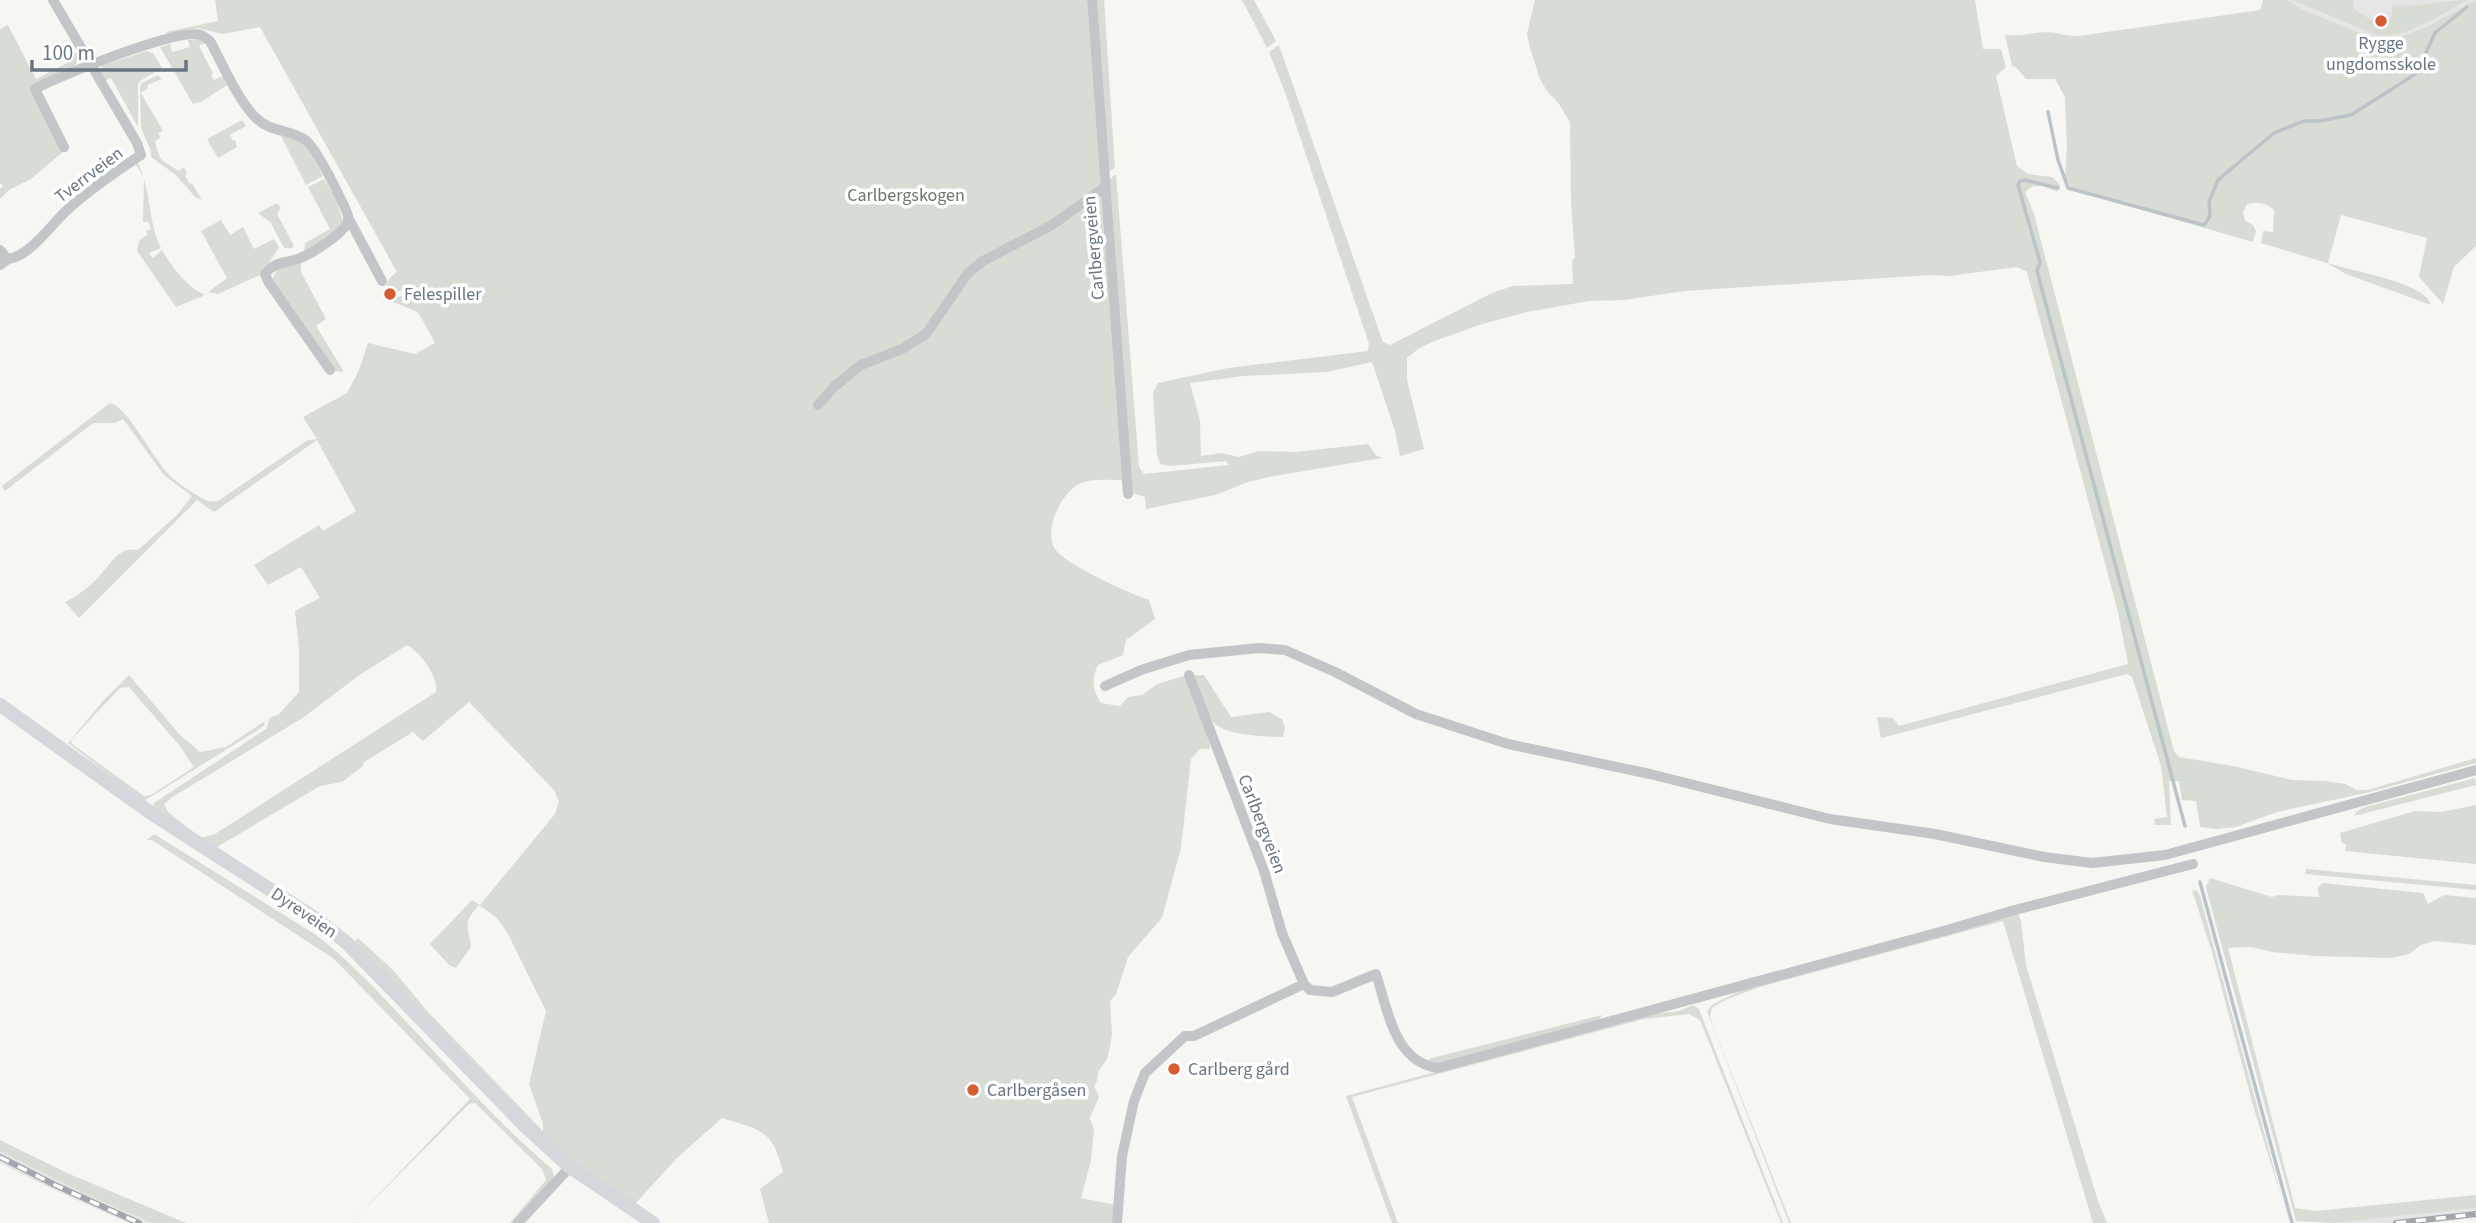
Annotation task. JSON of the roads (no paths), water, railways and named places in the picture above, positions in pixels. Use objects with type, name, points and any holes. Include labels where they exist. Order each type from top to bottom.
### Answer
[{"type":"main road","name":"Dyreveien","points":[[0,705],[162,821],[316,919],[347,943],[525,1126],[570,1167],[653,1223]]},
{"type":"street","name":"Tverrveien","points":[[4,262],[22,255],[66,210],[141,155],[137,143],[53,0]]},
{"type":"street","name":"Carlbergveien","points":[[1092,0],[1128,494]]},
{"type":"street","points":[[64,147],[35,89],[89,64],[176,37],[202,35],[210,41],[245,105],[256,119],[277,130],[300,137],[310,144],[382,281]]},
{"type":"street","points":[[818,405],[835,386],[861,365],[902,349],[926,334],[968,273],[983,261],[1052,225],[1105,187]]},
{"type":"street","points":[[330,370],[265,274],[274,265],[301,258],[326,243],[344,229],[349,219]]},
{"type":"street","points":[[0,250],[4,262]]},
{"type":"street","points":[[1105,686],[1141,670],[1189,655],[1259,648],[1285,650],[1416,714],[1464,732],[1508,744],[1650,774],[1830,819],[1935,834],[2044,857],[2092,863],[2165,855],[2476,770]]},
{"type":"street","name":"Carlbergveien","points":[[1189,675],[1264,871],[1282,933],[1304,984]]},
{"type":"street","points":[[1117,1223],[1122,1156],[1134,1101],[1145,1073],[1185,1037],[1194,1036],[1304,984],[1310,990],[1332,992],[1376,974],[1401,1045],[1423,1065],[1438,1068],[2011,911],[2193,864]]},
{"type":"street","points":[[518,1223],[570,1167]]},
{"type":"waterway","points":[[2048,112],[2058,160],[2068,188],[2204,225],[2210,216],[2209,202],[2218,180],[2274,133],[2304,121],[2351,115],[2414,75],[2435,33],[2467,7]]},
{"type":"waterway","points":[[2058,188],[2025,180],[2018,185],[2040,262],[2037,271],[2185,826]]},
{"type":"waterway","points":[[2200,882],[2292,1223]]},
{"type":"railway","points":[[0,1157],[139,1223]]},
{"type":"railway","points":[[2396,1223],[2476,1214]]},
{"type":"place","name":"Rygge ungdomsskole","points":[[2381,21]]},
{"type":"place","name":"Felespiller","points":[[390,294]]},
{"type":"place","name":"Carlberg gård","points":[[1174,1069]]},
{"type":"place","name":"Carlbergåsen","points":[[973,1090]]},
{"type":"park label","name":"Carlbergskogen","points":[[906,195]]}]
